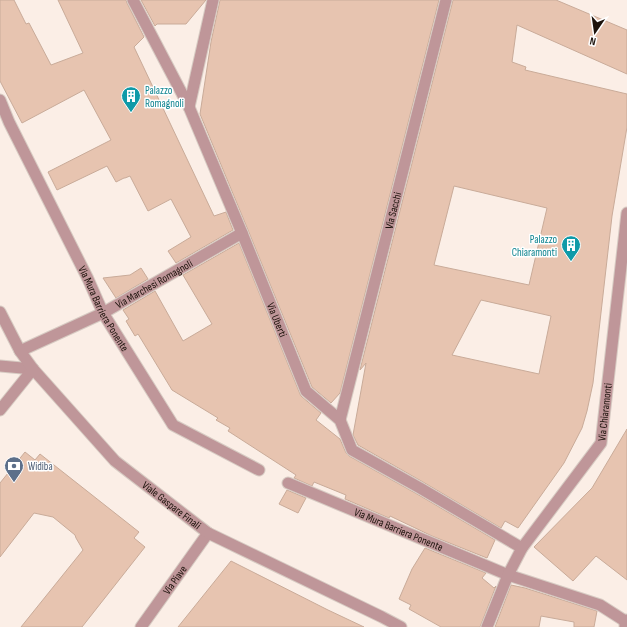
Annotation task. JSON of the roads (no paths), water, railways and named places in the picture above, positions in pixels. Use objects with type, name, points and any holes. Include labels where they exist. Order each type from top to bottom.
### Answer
[{"type":"street","name":"Via Uberti","points":[[132,0],[189,108],[306,391],[340,420],[352,450],[522,548]]},
{"type":"street","points":[[189,108],[213,0]]},
{"type":"street","name":"Via Sacchi","points":[[340,420],[446,0]]},
{"type":"street","name":"Via Mura Barriera Ponente","points":[[0,100],[9,122],[88,279],[103,313],[173,425],[259,470]]},
{"type":"street","name":"Via Chiaramonti","points":[[487,627],[508,575],[522,548],[601,443],[627,213]]},
{"type":"street","name":"Via Marchesi Romagnoli","points":[[20,350],[103,313],[242,234]]},
{"type":"street","name":"Viale Gaspare Finali","points":[[0,312],[20,350],[33,369],[115,461],[208,533],[401,627]]},
{"type":"street","points":[[0,366],[33,369]]},
{"type":"street","points":[[0,410],[33,369]]},
{"type":"street","name":"Via Mura Barriera Ponente","points":[[288,483],[508,575],[600,605],[626,623]]},
{"type":"street","name":"Via Piave","points":[[141,627],[208,533]]},
{"type":"place","name":"Palazzo Romagnoli","points":[[131,113]]},
{"type":"place","name":"Palazzo Chiaramonti","points":[[571,262]]},
{"type":"place","name":"Widiba","points":[[14,483]]}]
